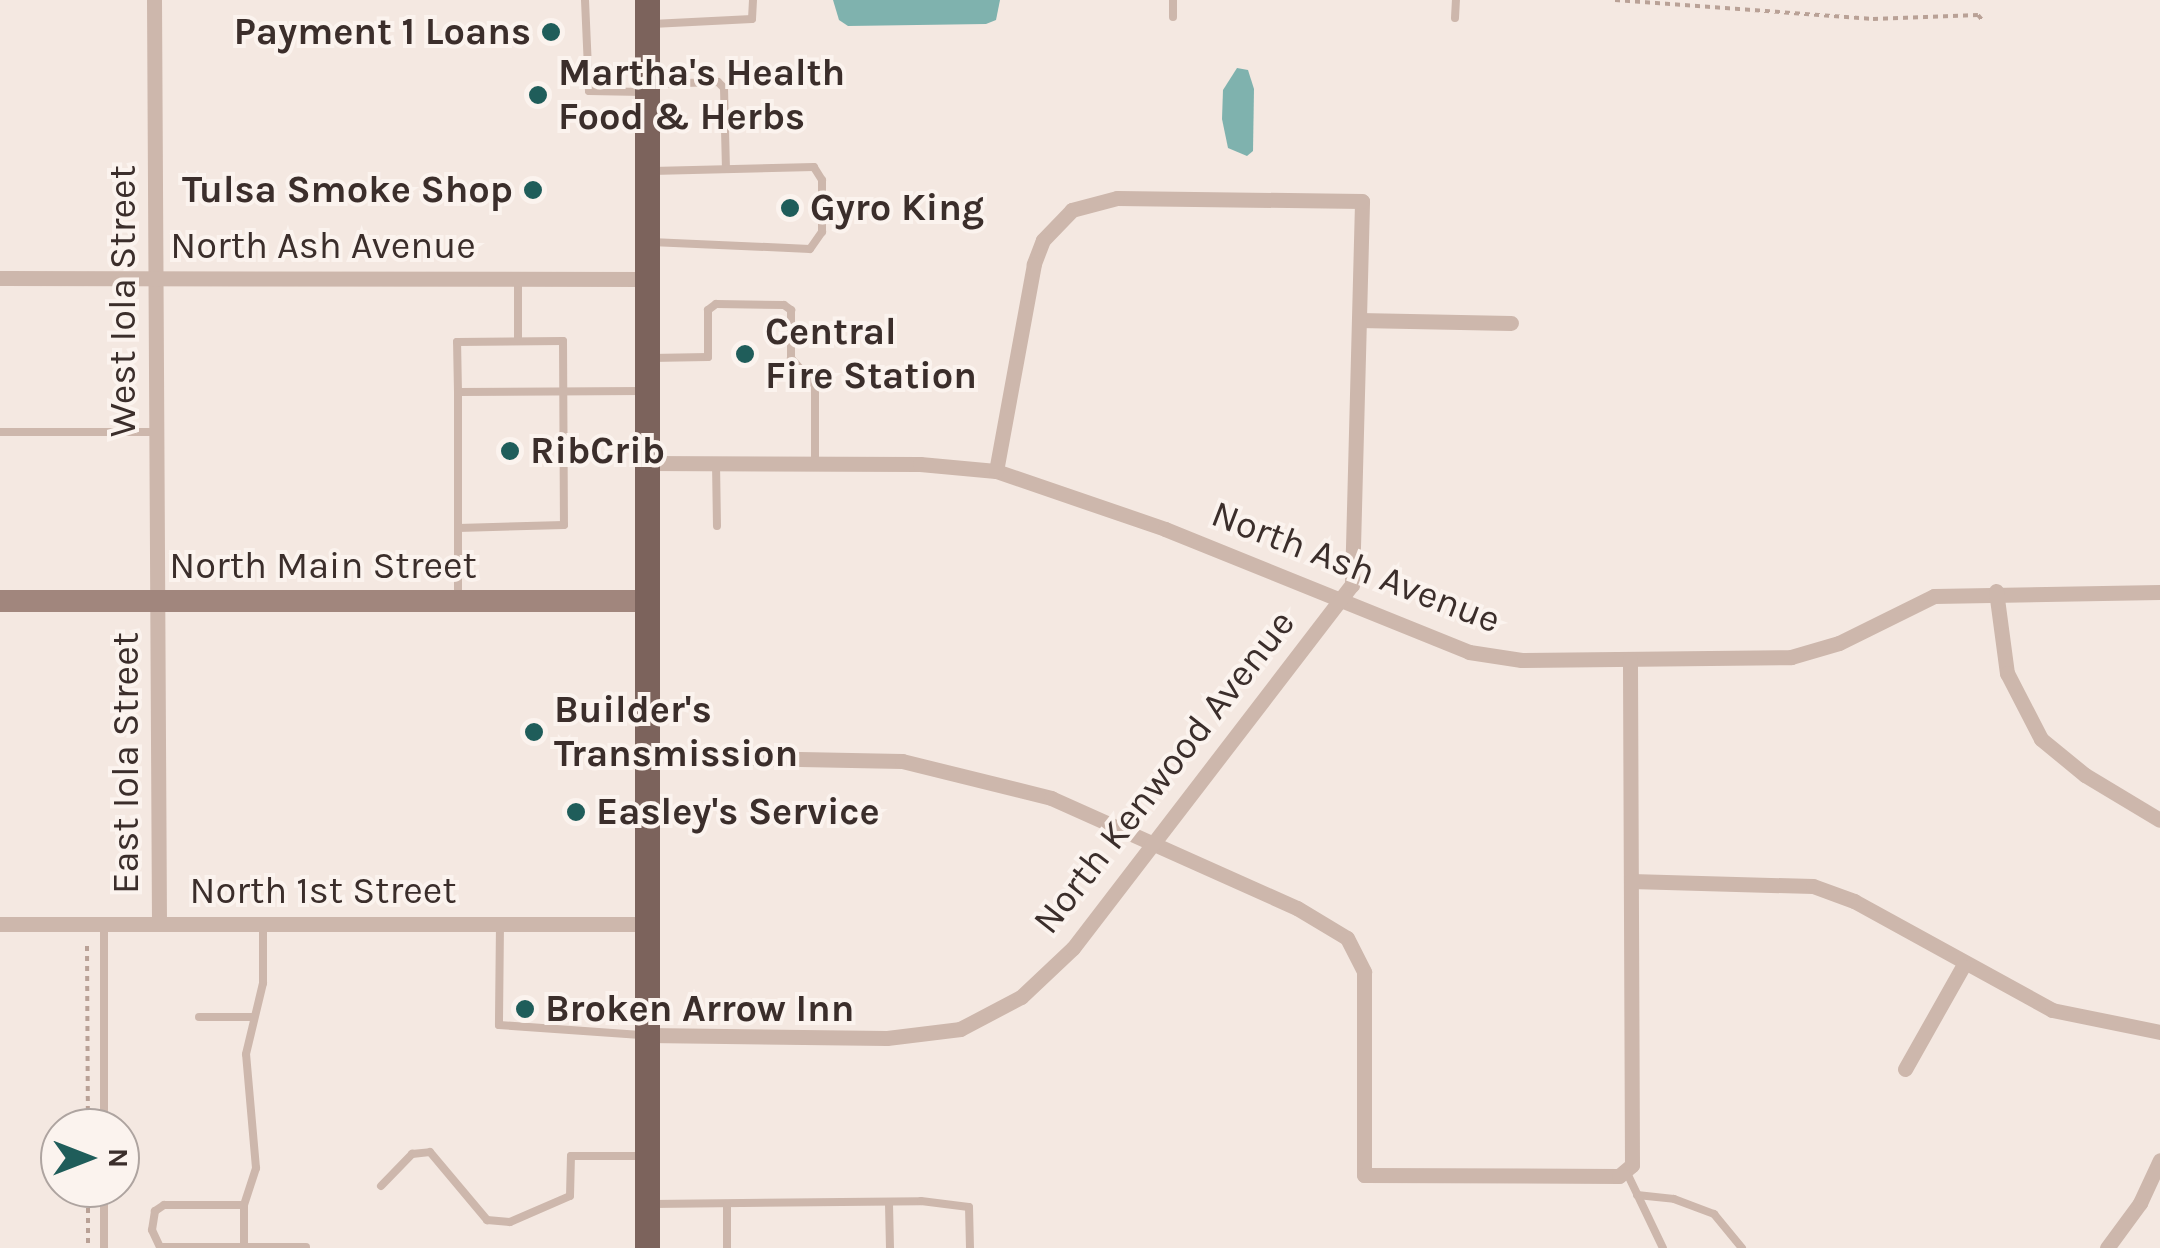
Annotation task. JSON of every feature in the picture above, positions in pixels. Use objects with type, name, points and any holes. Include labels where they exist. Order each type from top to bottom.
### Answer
[{"type":"main road","points":[[647,12],[648,1248]]},
{"type":"main road","name":"North Main Street","points":[[0,601],[646,602]]},
{"type":"street","name":"West Iola Street","points":[[154,0],[157,601]]},
{"type":"street","name":"North Kenwood Avenue","points":[[647,1035],[887,1038],[975,1024],[1055,967],[1341,600],[1356,567],[1362,200],[1103,199],[1072,210],[1043,240],[996,471]]},
{"type":"street","name":"North Ash Avenue","points":[[0,278],[647,279]]},
{"type":"street","points":[[1359,320],[1511,324]]},
{"type":"street","name":"North Ash Avenue","points":[[646,463],[815,462],[996,471],[1086,499],[1490,657],[1791,656],[1839,644],[1934,596],[1996,591],[2160,592]]},
{"type":"street","points":[[1996,591],[2007,673],[2040,739],[2085,776],[2160,820]]},
{"type":"street","name":"East Iola Street","points":[[157,601],[160,924]]},
{"type":"street","points":[[647,756],[931,766],[1051,798],[1328,923],[1356,949],[1364,972],[1364,1175],[1626,1173],[1630,658]]},
{"type":"street","points":[[1631,882],[1813,886],[1854,901],[1963,966],[2052,1010],[2160,1032]]},
{"type":"street","name":"North 1st Street","points":[[0,924],[647,924]]},
{"type":"street","points":[[1905,1069],[1963,966]]},
{"type":"street","points":[[2107,1248],[2140,1204],[2160,1160]]},
{"type":"lane","points":[[585,0],[589,91],[718,82],[724,88],[726,169]]},
{"type":"lane","points":[[647,12],[752,19],[753,0]]},
{"type":"lane","points":[[1173,0],[1173,18]]},
{"type":"lane","points":[[1456,0],[1456,18]]},
{"type":"lane","points":[[647,172],[814,167],[822,180],[822,232],[810,249],[647,242]]},
{"type":"lane","points":[[518,279],[518,341]]},
{"type":"lane","points":[[646,358],[708,358],[708,310],[716,304],[784,305],[790,310],[792,358],[815,386],[815,462]]},
{"type":"lane","points":[[458,528],[564,525],[563,340],[457,342],[458,601]]},
{"type":"lane","points":[[458,392],[646,391]]},
{"type":"lane","points":[[0,432],[156,432]]},
{"type":"lane","points":[[716,463],[717,526]]},
{"type":"lane","points":[[104,924],[104,1108]]},
{"type":"lane","points":[[244,1248],[244,1206],[256,1168],[246,1054],[252,1017],[264,983],[264,924]]},
{"type":"lane","points":[[500,924],[499,1026],[647,1035]]},
{"type":"lane","points":[[198,1017],[252,1017]]},
{"type":"lane","points":[[381,1186],[412,1154],[430,1152],[487,1220],[510,1222],[570,1196],[571,1156],[648,1156]]},
{"type":"lane","points":[[1626,1173],[1662,1244],[1650,1248]]},
{"type":"lane","points":[[1638,1195],[1688,1202],[1714,1214],[1742,1248]]},
{"type":"lane","points":[[648,1204],[969,1207],[970,1248]]},
{"type":"lane","points":[[890,1204],[890,1248]]},
{"type":"lane","points":[[244,1206],[164,1205],[154,1212],[152,1230],[160,1248],[306,1248]]},
{"type":"lane","points":[[727,1206],[728,1248]]},
{"type":"lane","points":[[104,1208],[104,1248]]},
{"type":"path","points":[[1614,0],[1873,18],[1978,15],[1983,20]]},
{"type":"path","points":[[86,946],[88,1108]]},
{"type":"path","points":[[88,1208],[88,1248]]},
{"type":"water","points":[[833,0],[1000,0],[996,20],[986,24],[848,26],[839,20]]},
{"type":"water","points":[[1237,68],[1248,70],[1254,89],[1253,151],[1247,156],[1228,148],[1222,119],[1223,90]]},
{"type":"place","name":"Payment 1 Loans","points":[[551,32]]},
{"type":"place","name":"Martha's Health Food & Herbs","points":[[538,95]]},
{"type":"place","name":"Tulsa Smoke Shop","points":[[533,190]]},
{"type":"place","name":"Gyro King","points":[[790,208]]},
{"type":"place","name":"Central Fire Station","points":[[745,354]]},
{"type":"place","name":"RibCrib","points":[[510,451]]},
{"type":"place","name":"Builder's Transmission","points":[[534,732]]},
{"type":"place","name":"Easley's Service","points":[[576,812]]},
{"type":"place","name":"Broken Arrow Inn","points":[[525,1009]]}]
